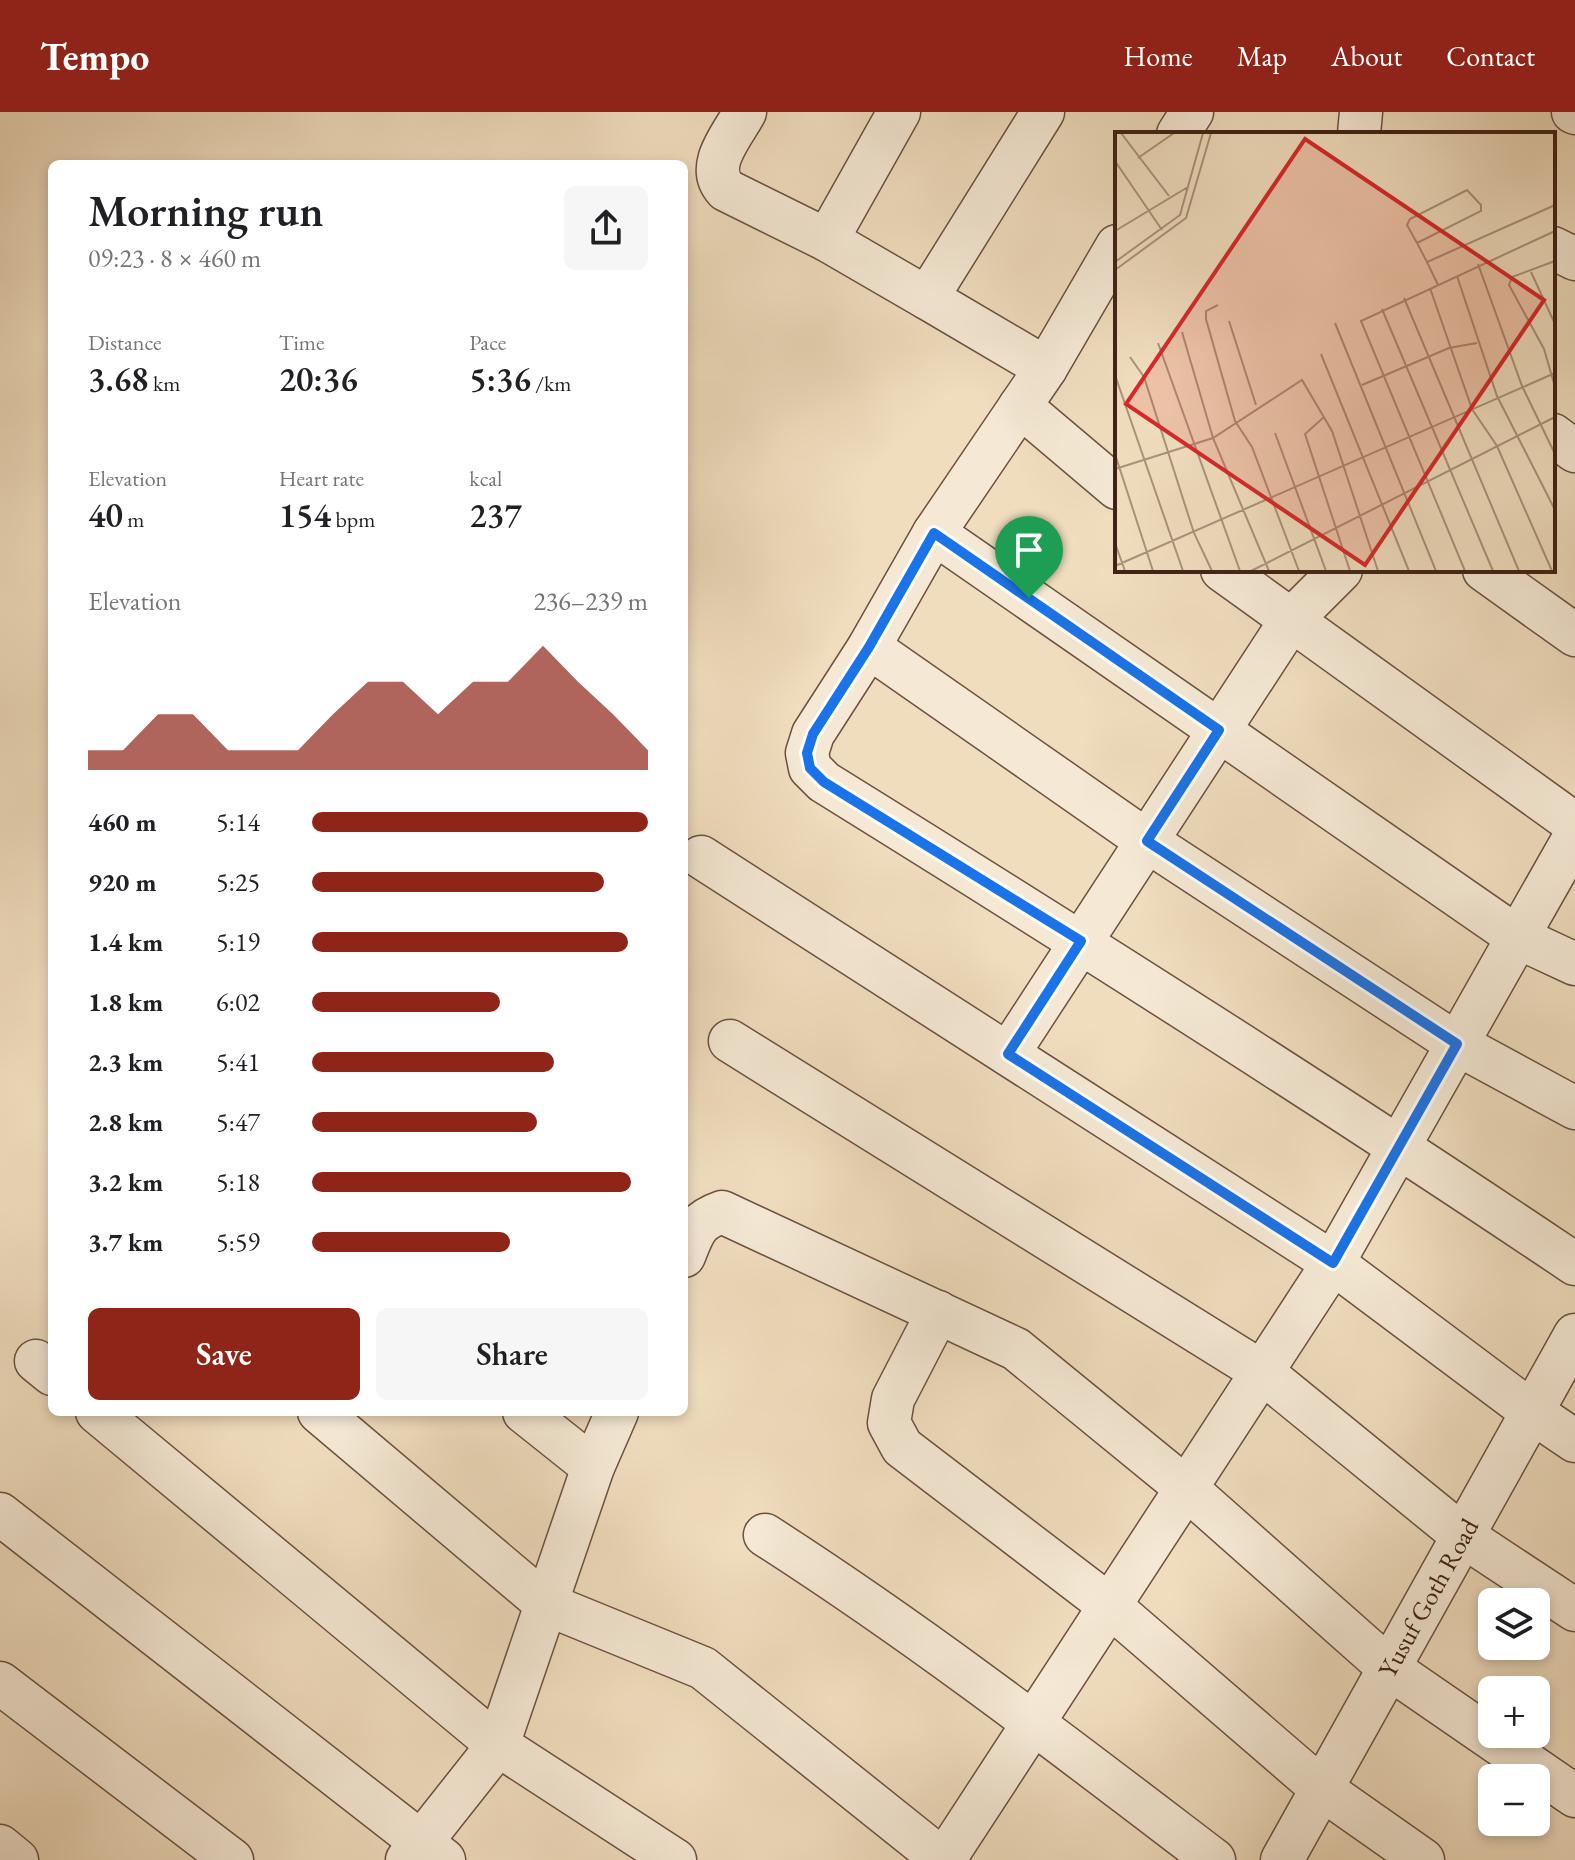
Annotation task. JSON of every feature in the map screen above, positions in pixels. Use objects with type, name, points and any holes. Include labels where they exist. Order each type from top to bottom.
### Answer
[{"type":"street","points":[[745,112],[716,169],[718,181],[726,190],[827,240],[1046,368]]},
{"type":"street","points":[[827,240],[899,112]]},
{"type":"street","points":[[927,298],[1043,112]]},
{"type":"street","points":[[1179,132],[1192,112]]},
{"type":"street","points":[[1359,132],[1361,112]]},
{"type":"street","points":[[1555,249],[1575,259]]},
{"type":"street","points":[[1113,264],[934,533],[869,647],[813,734],[807,753],[810,768],[824,782],[1081,941],[1399,1146],[1575,1264]]},
{"type":"street","points":[[1020,406],[1115,486]]},
{"type":"street","points":[[1555,436],[1575,451]]},
{"type":"street","points":[[934,533],[1517,937],[1575,964]]},
{"type":"street","points":[[1225,572],[1575,824]]},
{"type":"street","points":[[1008,1054],[1291,620],[1339,572]]},
{"type":"street","points":[[1487,572],[1575,635]]},
{"type":"street","points":[[869,647],[1147,841],[1457,1044],[1575,1108]]},
{"type":"street","points":[[324,1416],[546,1604],[703,1668],[944,1860],[1333,1263],[1575,836]]},
{"type":"street","points":[[701,857],[1333,1263],[1575,1441]]},
{"type":"street","points":[[730,1041],[1262,1372],[1463,1536],[1575,1610]]},
{"type":"street","points":[[688,1246],[697,1225],[707,1217],[722,1212],[1016,1349],[1186,1488],[1389,1668],[1575,1796]]},
{"type":"street","points":[[938,1312],[893,1399],[889,1423],[902,1447],[1110,1606],[1322,1789],[1423,1860]]},
{"type":"street","name":"Yusuf Goth Road","points":[[1282,1860],[1575,1335]]},
{"type":"street","points":[[102,1416],[498,1745],[675,1860]]},
{"type":"street","points":[[529,1416],[593,1467]]},
{"type":"street","points":[[0,1514],[424,1854],[498,1745],[593,1467],[615,1416]]},
{"type":"street","points":[[765,1535],[851,1590],[1034,1722],[1214,1860]]},
{"type":"street","points":[[0,1683],[232,1860]]},
{"type":"street","points":[[0,1846],[17,1860]]},
{"type":"route","points":[[934,533],[1029,598],[1219,730],[1147,841],[1457,1044],[1333,1263],[1008,1054],[1081,941],[824,782],[810,768],[807,753],[813,734],[869,647],[934,533]]}]
